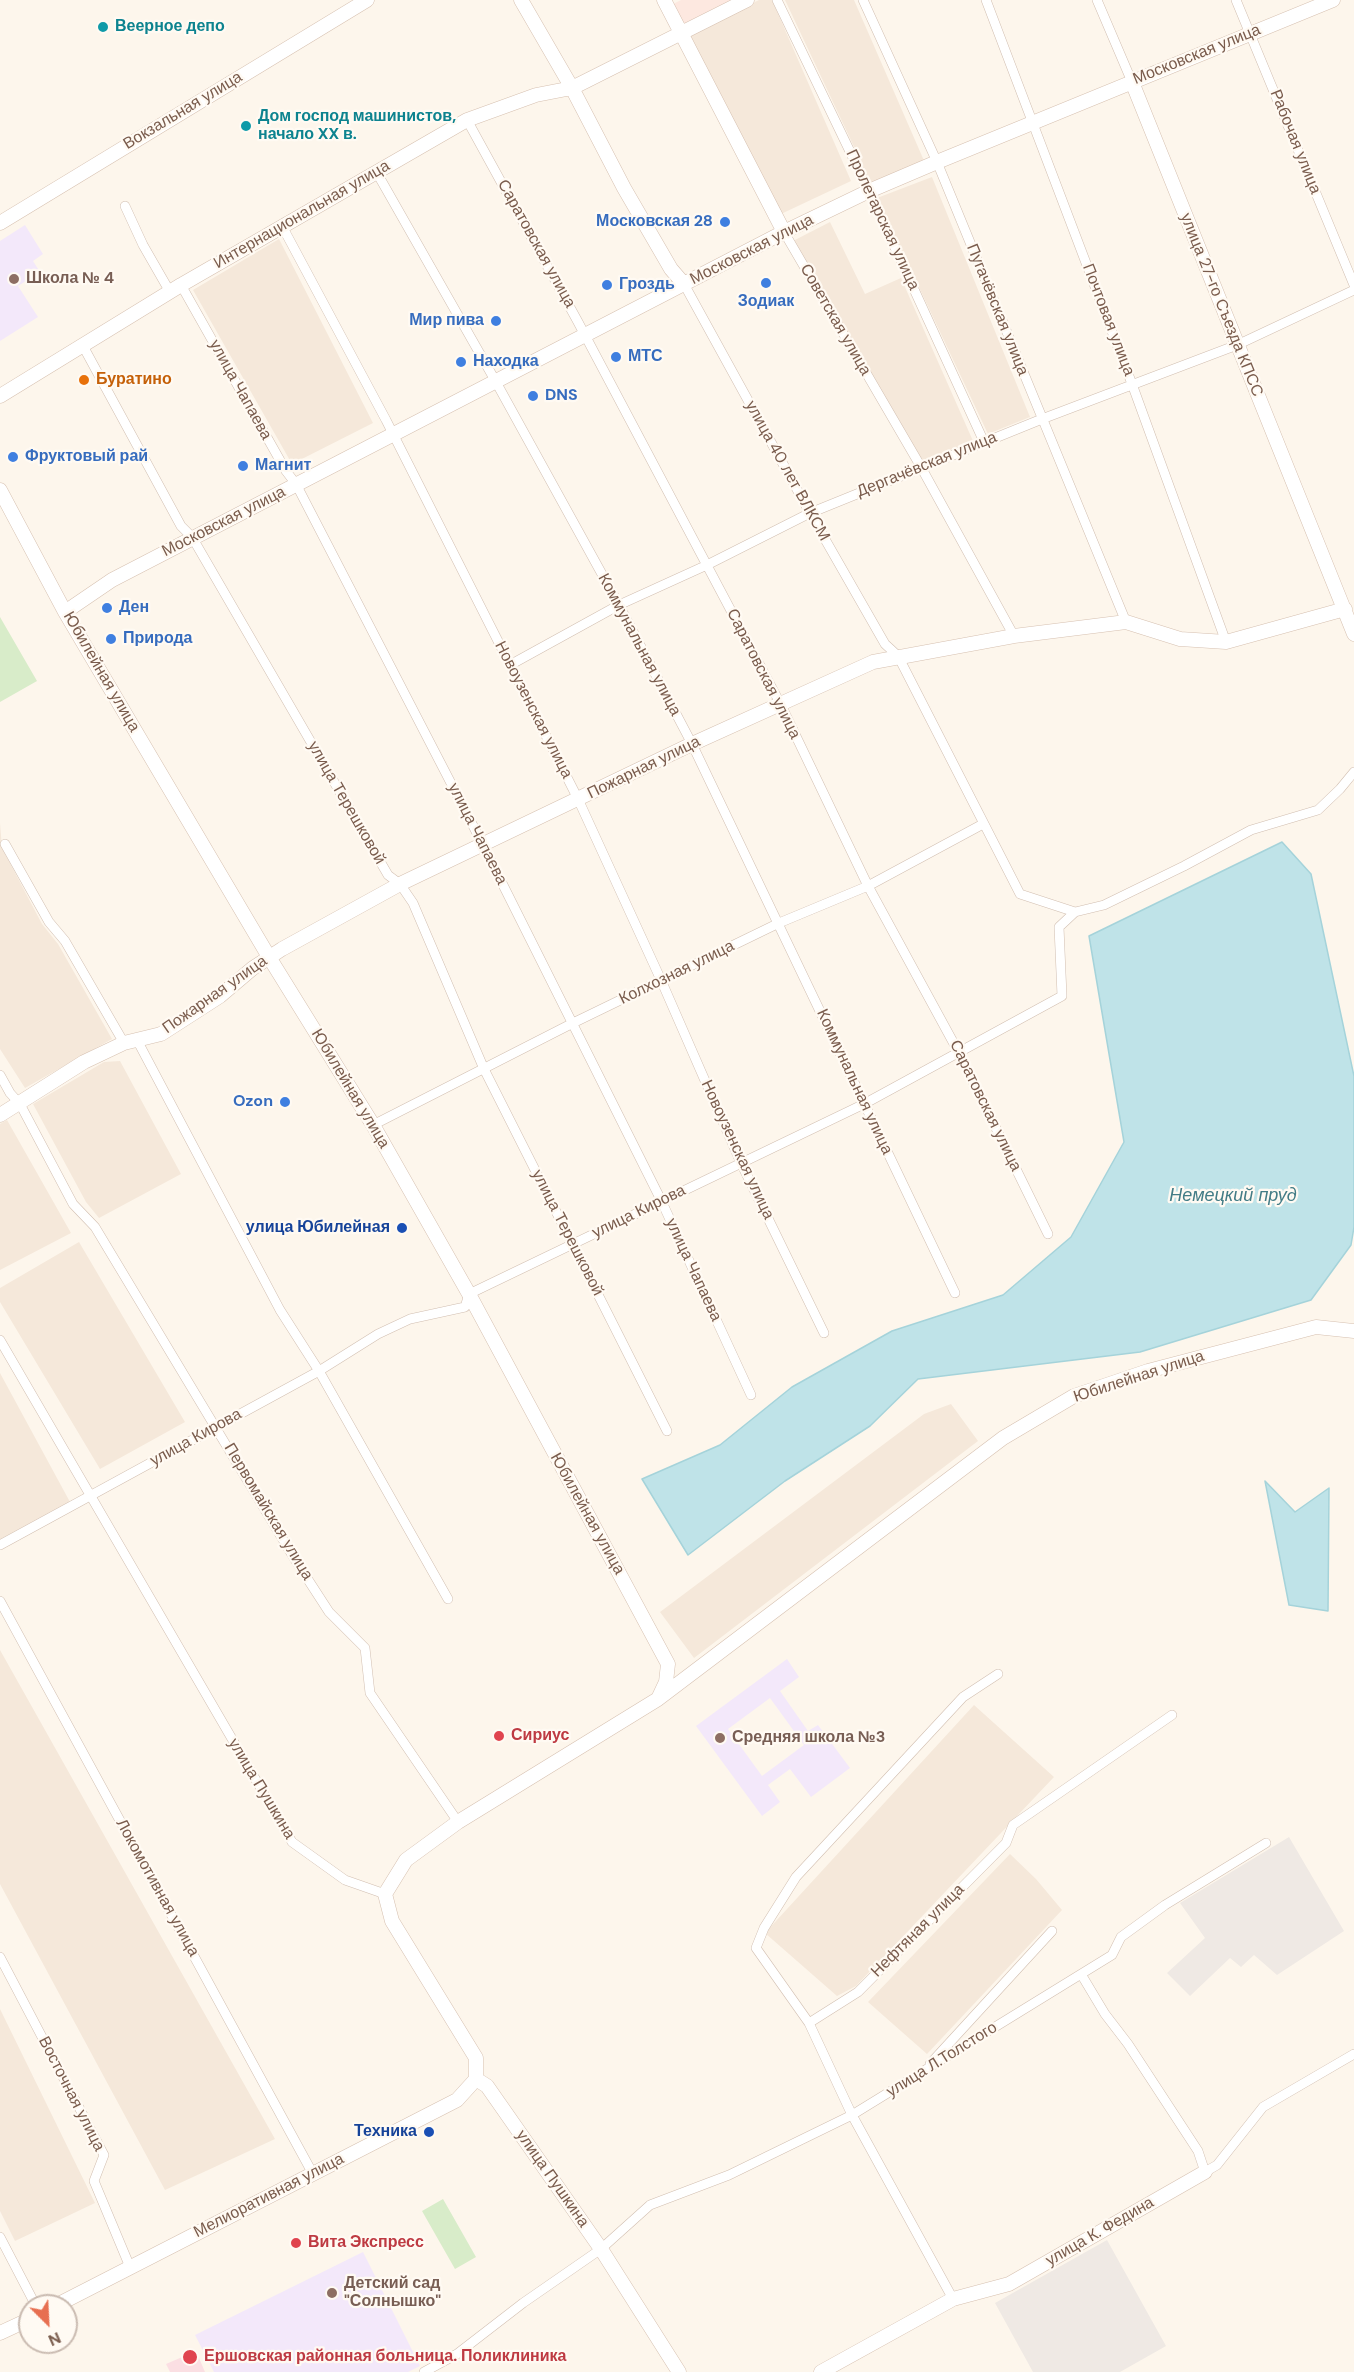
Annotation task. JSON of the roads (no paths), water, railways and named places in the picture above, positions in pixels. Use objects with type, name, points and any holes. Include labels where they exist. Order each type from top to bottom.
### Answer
[{"type":"street","name":"Вокзальная улица","points":[[0,223],[367,0]]},
{"type":"street","name":"улица 40 лет ВЛКСМ","points":[[521,0],[572,88],[624,188],[671,269],[684,284],[885,644],[898,656],[982,824],[1020,894],[1075,912]]},
{"type":"street","name":"Советская улица","points":[[664,0],[784,232],[921,466],[1014,636]]},
{"type":"street","name":"Интернациональная улица","points":[[0,396],[282,226],[467,120],[536,95],[572,88],[747,0]]},
{"type":"street","name":"Пролетарская улица","points":[[777,0],[869,191],[984,442]]},
{"type":"street","name":"Пугачёвская улица","points":[[863,0],[937,162],[1126,622]]},
{"type":"street","name":"Почтовая улица","points":[[986,0],[1132,384],[1226,642]]},
{"type":"street","name":"улица 27-го Съезда КПСС","points":[[1097,0],[1354,634]]},
{"type":"street","name":"Рабочая улица","points":[[1236,0],[1354,287]]},
{"type":"street","name":"Московская улица","points":[[65,612],[112,580],[192,537],[585,337],[784,232],[869,191],[937,162],[1333,0]]},
{"type":"street","name":"Саратовская улица","points":[[467,120],[781,705],[868,886],[959,1053],[1048,1234]]},
{"type":"street","name":"Коммунальная улица","points":[[377,173],[496,382],[619,605],[692,744],[955,1293]]},
{"type":"street","name":"улица Чапаева","points":[[125,206],[143,245],[176,289],[296,484],[573,1023],[661,1200],[751,1395]]},
{"type":"street","name":"Новоузенская улица","points":[[282,226],[392,434],[578,799],[662,980],[741,1163],[824,1333]]},
{"type":"street","name":"Дергачёвская улица","points":[[510,665],[619,605],[707,566],[810,513],[921,466],[1237,345],[1354,287]]},
{"type":"street","name":"улица Терешковой","points":[[83,346],[182,526],[192,537],[388,875],[400,884],[413,903],[484,1069],[667,1431]]},
{"type":"street","name":"Юбилейная улица","points":[[0,490],[65,612],[269,957],[373,1125],[469,1294],[668,1664],[666,1682],[658,1699]]},
{"type":"street","name":"Пожарная улица","points":[[0,1115],[84,1062],[131,1041],[161,1034],[220,996],[269,957],[400,884],[692,744],[873,662],[1014,636],[1126,622],[1180,639],[1226,642],[1345,609]]},
{"type":"street","points":[[1075,912],[1104,905],[1184,867],[1251,830],[1318,810],[1340,789],[1354,771]]},
{"type":"street","name":"Колхозная улица","points":[[373,1125],[573,1023],[779,923],[868,886],[982,824]]},
{"type":"street","points":[[5,844],[49,922],[65,941],[131,1041],[280,1310],[319,1371],[448,1599]]},
{"type":"street","name":"улица Кирова","points":[[0,1545],[319,1371],[378,1334],[410,1319],[465,1307],[469,1294],[864,1104],[1062,996],[1059,927],[1075,912]]},
{"type":"street","name":"Первомайская улица","points":[[0,1075],[10,1093],[20,1104],[72,1204],[95,1227],[294,1558],[329,1612],[365,1648],[370,1692],[458,1822]]},
{"type":"street","name":"Юбилейная улица","points":[[385,1894],[406,1860],[458,1822],[658,1699],[1003,1438],[1074,1396],[1148,1371],[1316,1327],[1354,1331]]},
{"type":"street","name":"улица Пушкина","points":[[0,1340],[292,1842],[345,1880],[385,1894]]},
{"type":"street","name":"Локомотивная улица","points":[[0,1601],[313,2174]]},
{"type":"street","points":[[953,2299],[852,2115],[809,2023],[756,1948],[764,1928],[796,1877],[963,1697],[998,1674]]},
{"type":"street","name":"Нефтяная улица","points":[[809,2023],[858,1992],[1006,1843],[1012,1825],[1172,1715]]},
{"type":"street","name":"улица Л.Толстого","points":[[424,2372],[457,2354],[523,2302],[601,2249],[650,2205],[729,2175],[852,2115],[1112,1955],[1121,1937],[1165,1905],[1266,1843]]},
{"type":"street","points":[[385,1894],[392,1921],[476,2058],[476,2079]]},
{"type":"street","points":[[921,2073],[1052,1931]]},
{"type":"street","name":"Восточная улица","points":[[0,1957],[104,2155],[94,2181],[130,2267]]},
{"type":"street","points":[[1081,1974],[1105,2014],[1128,2044],[1198,2151],[1205,2172]]},
{"type":"street","name":"улица К. Федина","points":[[821,2372],[953,2299],[1009,2284],[1217,2165],[1263,2107],[1354,2054]]},
{"type":"street","name":"улица Пушкина","points":[[476,2079],[487,2086],[601,2249],[679,2372]]},
{"type":"street","name":"Мелиоративная улица","points":[[78,2294],[458,2100],[476,2079]]},
{"type":"street","points":[[0,2237],[30,2294]]},
{"type":"street","points":[[0,2333],[18,2325]]},
{"type":"water","name":"Немецкий пруд","points":[[1282,842],[1311,874],[1354,1076],[1354,1227],[1351,1245],[1311,1300],[1140,1352],[918,1379],[870,1426],[785,1481],[688,1555],[642,1479],[720,1445],[792,1387],[892,1331],[1003,1295],[1071,1237],[1124,1142],[1089,936]]},
{"type":"water","points":[[1265,1481],[1295,1512],[1329,1488],[1328,1611],[1289,1605]]},
{"type":"place","name":"Веерное депо","points":[[103,27]]},
{"type":"place","name":"Дом господ машинистов, начало XX в.","points":[[246,126]]},
{"type":"place","name":"Московская 28","points":[[725,222]]},
{"type":"place","name":"Школа № 4","points":[[14,279]]},
{"type":"place","name":"Зодиак","points":[[766,283]]},
{"type":"place","name":"Гроздь","points":[[607,285]]},
{"type":"place","name":"Мир пива","points":[[496,321]]},
{"type":"place","name":"МТС","points":[[616,357]]},
{"type":"place","name":"Находка","points":[[461,362]]},
{"type":"place","name":"Буратино","points":[[84,380]]},
{"type":"place","name":"DNS","points":[[533,396]]},
{"type":"place","name":"Фруктовый рай","points":[[13,457]]},
{"type":"place","name":"Магнит","points":[[243,466]]},
{"type":"place","name":"Ден","points":[[107,608]]},
{"type":"place","name":"Природа","points":[[111,639]]},
{"type":"place","name":"Ozon","points":[[285,1102]]},
{"type":"place","name":"улица Юбилейная","points":[[402,1228]]},
{"type":"place","name":"Сириус","points":[[499,1736]]},
{"type":"place","name":"Средняя школа №3","points":[[720,1738]]},
{"type":"place","name":"Техника","points":[[429,2132]]},
{"type":"place","name":"Вита Экспресс","points":[[296,2243]]},
{"type":"place","name":"Детский сад \"Солнышко\"","points":[[332,2293]]},
{"type":"place","name":"Ершовская районная больница. Поликлиника","points":[[190,2357]]}]
